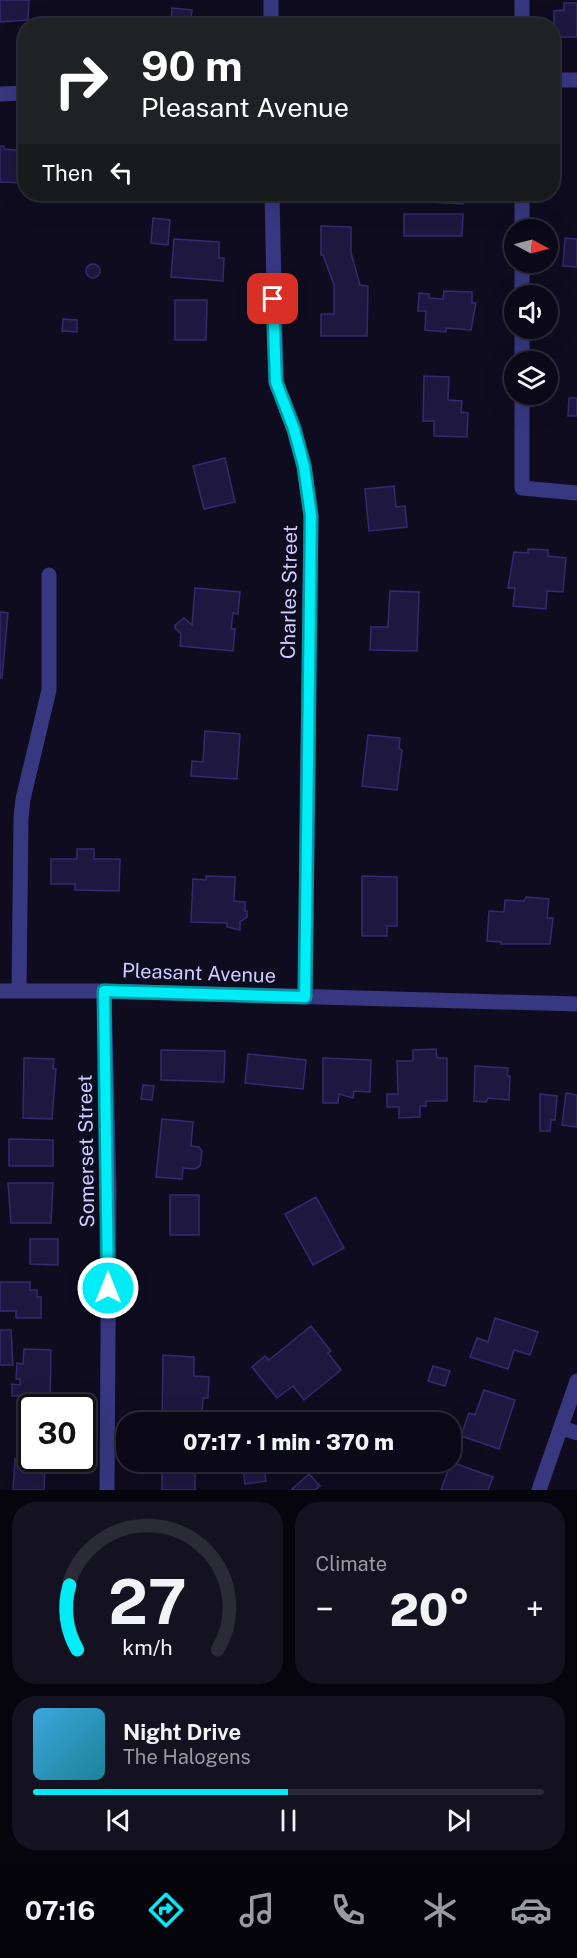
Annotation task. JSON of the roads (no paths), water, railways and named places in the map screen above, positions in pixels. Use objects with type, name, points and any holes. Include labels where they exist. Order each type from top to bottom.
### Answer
[{"type":"street","points":[[271,0],[271,18]]},
{"type":"street","points":[[522,0],[522,18]]},
{"type":"street","points":[[560,80],[577,80]]},
{"type":"street","points":[[0,94],[18,93]]},
{"type":"street","name":"Charles Street","points":[[272,201],[276,382],[294,429],[304,466],[311,516],[305,997]]},
{"type":"street","points":[[522,201],[522,219]]},
{"type":"street","points":[[522,405],[522,488],[577,493]]},
{"type":"street","points":[[19,991],[21,818],[49,690],[49,575]]},
{"type":"street","name":"Pleasant Avenue","points":[[0,991],[104,991],[577,1004]]},
{"type":"street","name":"Somerset Street","points":[[104,991],[109,1190],[107,1490]]},
{"type":"street","points":[[539,1490],[570,1430],[577,1382]]}]
